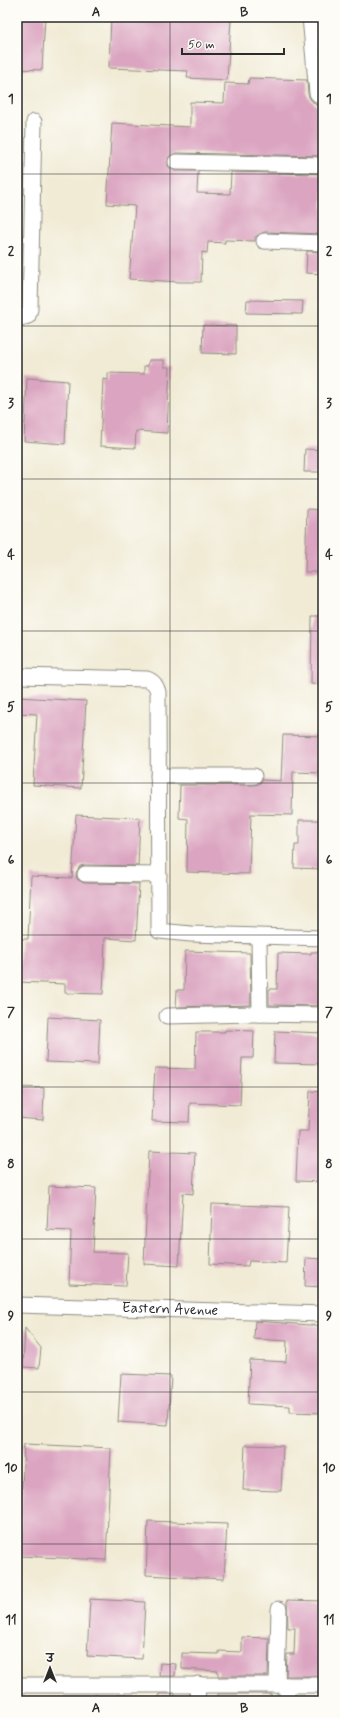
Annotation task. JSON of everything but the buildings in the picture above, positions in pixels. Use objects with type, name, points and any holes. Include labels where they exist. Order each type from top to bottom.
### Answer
[{"type":"street","points":[[310,17],[317,93],[323,99]]},
{"type":"street","points":[[17,319],[28,316],[30,309],[34,122]]},
{"type":"street","points":[[176,162],[323,165]]},
{"type":"street","points":[[264,242],[323,243]]},
{"type":"street","points":[[17,676],[147,680],[152,681],[156,685],[158,692],[159,931],[260,937],[323,938]]},
{"type":"street","points":[[158,776],[254,776]]},
{"type":"street","points":[[85,874],[159,875]]},
{"type":"street","points":[[260,937],[260,1014]]},
{"type":"street","points":[[167,1016],[260,1014],[323,1015]]},
{"type":"street","name":"Eastern Avenue","points":[[17,1305],[323,1314]]},
{"type":"street","points":[[279,1609],[282,1685],[287,1701]]},
{"type":"street","points":[[197,1701],[198,1684]]},
{"type":"street","points":[[17,1685],[323,1685]]}]
